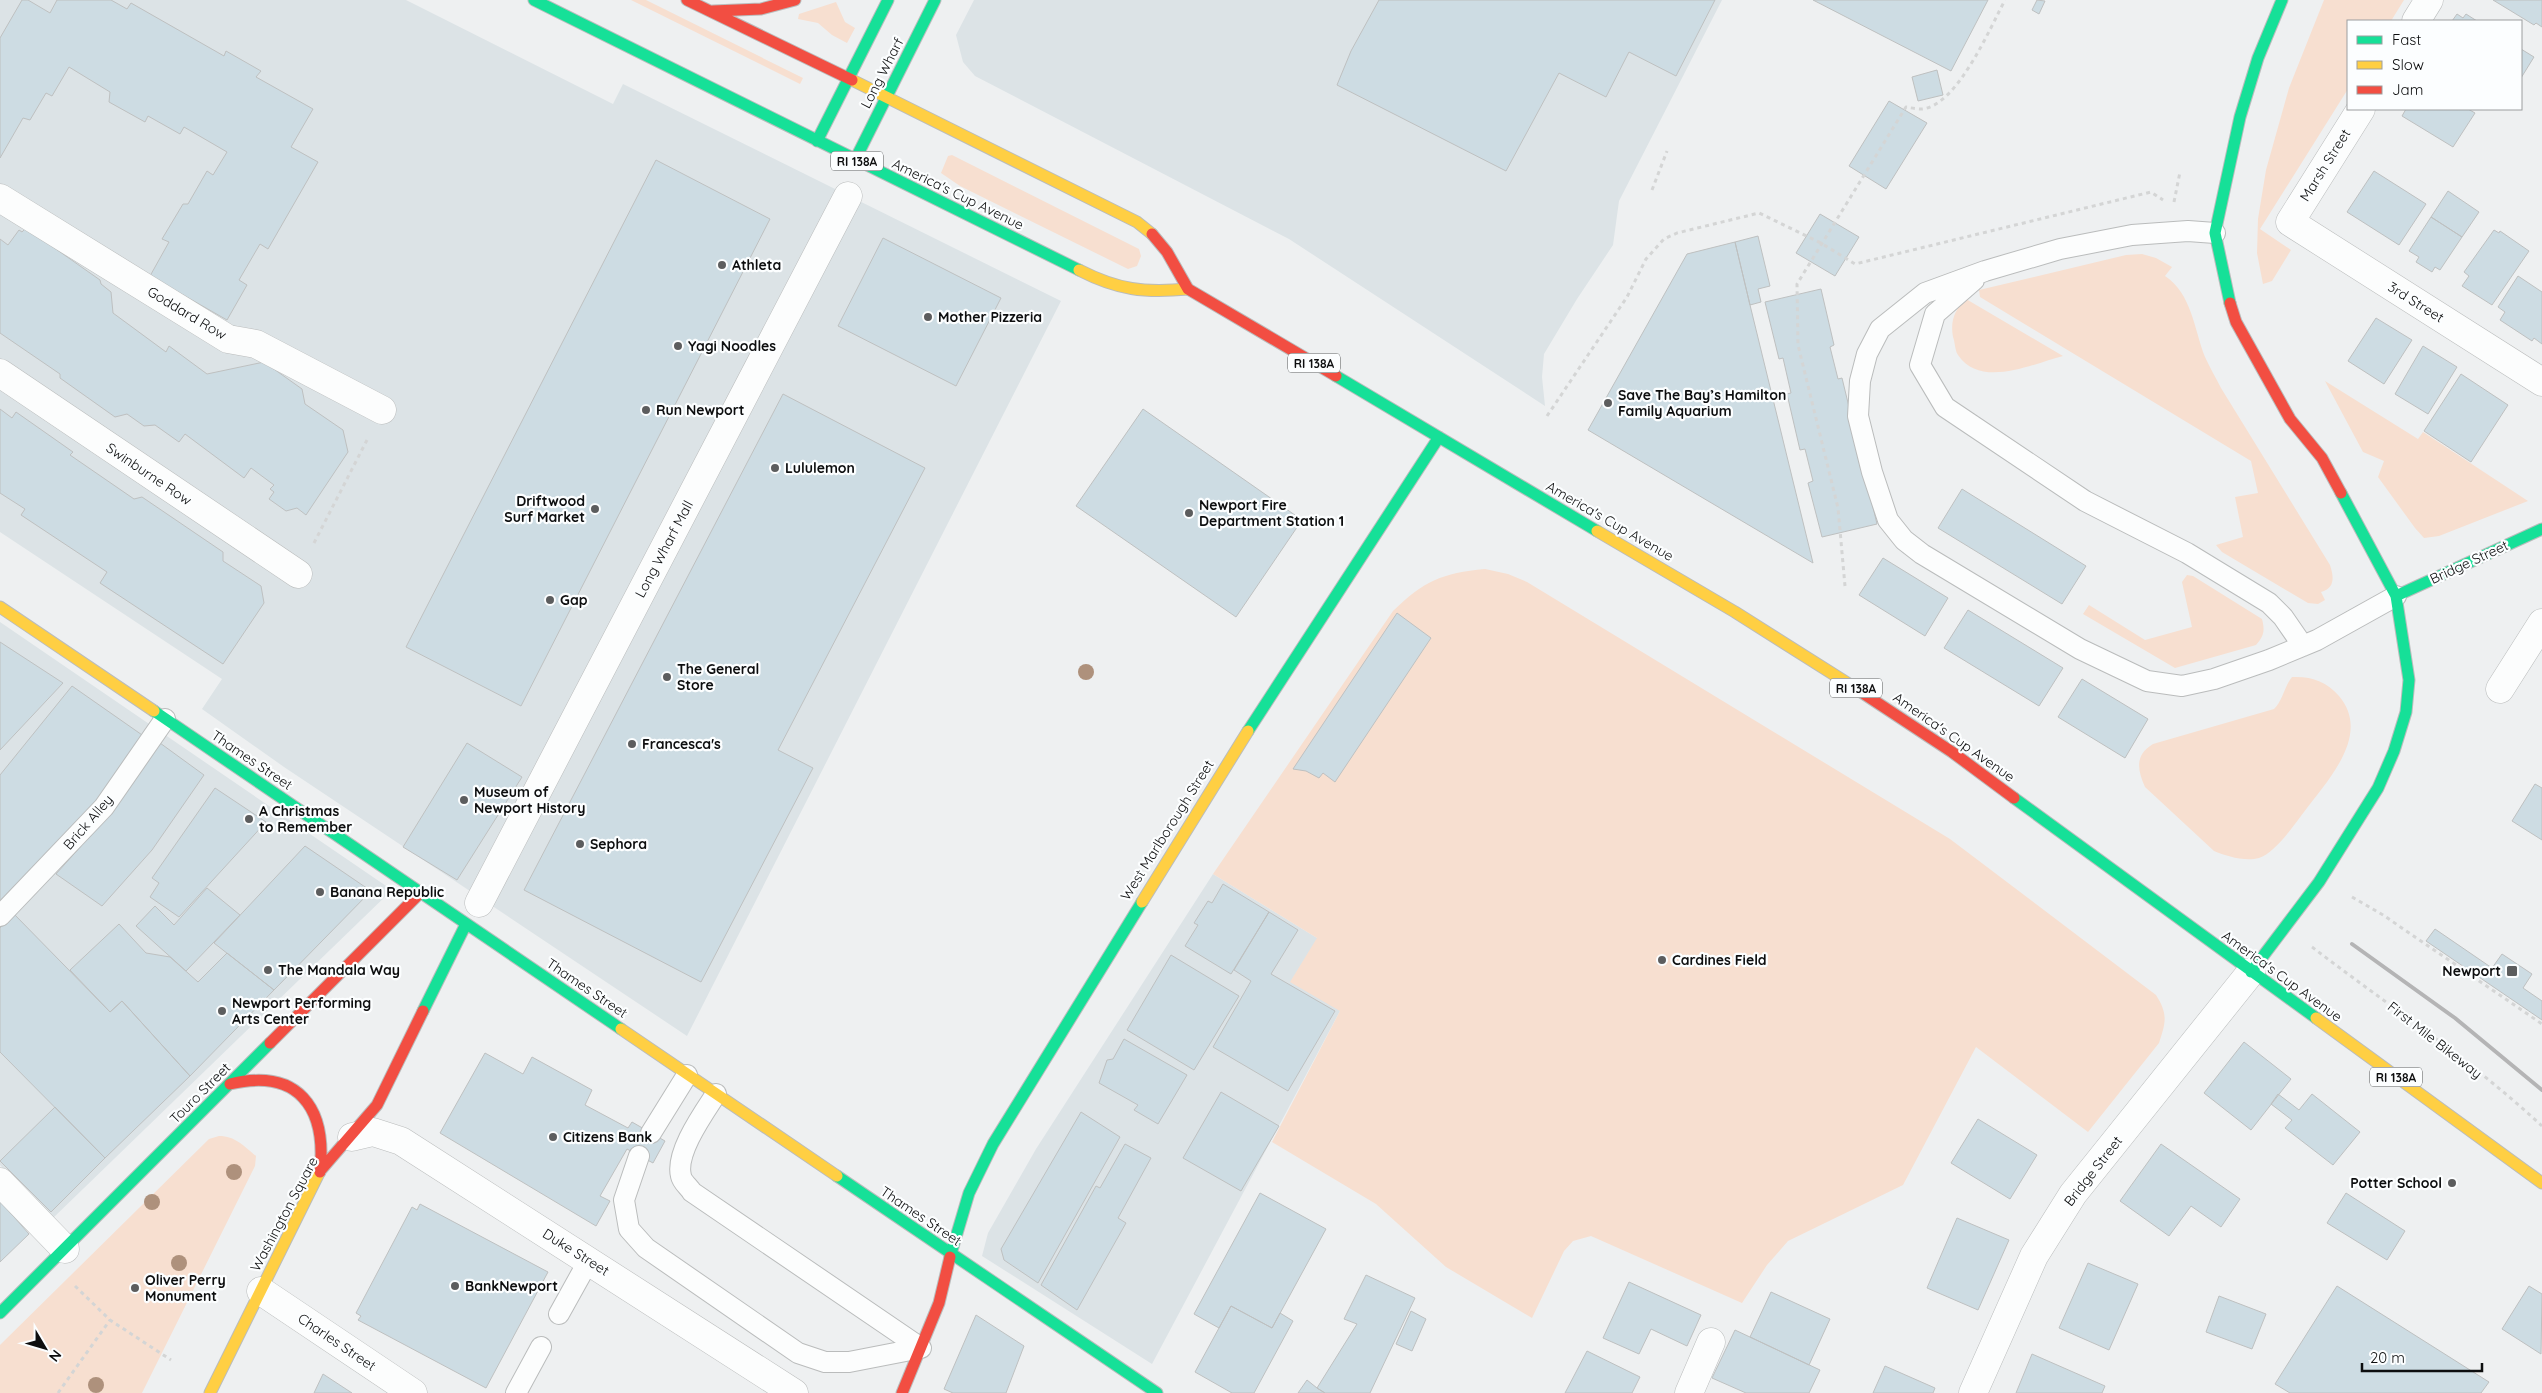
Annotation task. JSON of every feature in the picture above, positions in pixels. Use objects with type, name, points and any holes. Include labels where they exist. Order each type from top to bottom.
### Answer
[{"type":"main road","name":"America's Cup Avenue","points":[[534,0],[1103,282],[1125,290],[1145,293],[1188,288],[1822,666],[1959,758],[2542,1183]]},
{"type":"main road","points":[[687,0],[1137,222],[1154,234],[1167,249],[1188,288]]},
{"type":"main road","points":[[707,10],[728,12],[761,9],[795,0]]},
{"type":"main road","name":"Long Wharf","points":[[817,141],[888,0]]},
{"type":"main road","name":"Long Wharf","points":[[855,160],[935,0]]},
{"type":"main road","points":[[2251,972],[2319,882],[2378,788],[2394,751],[2406,712],[2409,680],[2396,596],[2322,458],[2290,419],[2236,322],[2224,282],[2215,233],[2240,117],[2258,58],[2282,0]]},
{"type":"main road","name":"West Marlborough Street","points":[[902,1393],[939,1304],[968,1193],[998,1135],[1231,757],[1439,437]]},
{"type":"main road","name":"Bridge Street","points":[[2396,596],[2542,529]]},
{"type":"main road","name":"Thames Street","points":[[0,607],[420,893],[473,913],[688,1075],[1157,1393]]},
{"type":"main road","name":"Touro Street","points":[[0,1313],[420,893]]},
{"type":"main road","name":"Washington Square","points":[[210,1393],[320,1172],[376,1105],[473,913]]},
{"type":"main road","points":[[230,1084],[248,1078],[265,1078],[277,1081],[299,1093],[316,1114],[321,1126],[324,1150],[320,1172]]},
{"type":"street","points":[[2417,20],[2429,0]]},
{"type":"street","name":"Marsh Street","points":[[2290,222],[2360,110]]},
{"type":"street","name":"Long Wharf Mall","points":[[473,913],[848,196]]},
{"type":"street","name":"Goddard Row","points":[[0,198],[228,339],[256,344],[382,410]]},
{"type":"street","name":"3rd Street","points":[[2290,222],[2542,382]]},
{"type":"street","name":"Swinburne Row","points":[[0,373],[298,574]]},
{"type":"street","points":[[2500,689],[2542,623]]},
{"type":"street","name":"Bridge Street","points":[[1973,1393],[2034,1256],[2073,1194],[2251,972]]},
{"type":"street","name":"Duke Street","points":[[352,1136],[373,1132],[392,1137],[589,1260],[794,1393]]},
{"type":"street","points":[[0,1182],[64,1249]]},
{"type":"street","name":"Charles Street","points":[[261,1290],[413,1393]]},
{"type":"street","points":[[1689,1393],[1711,1342]]},
{"type":"lane","points":[[2215,233],[2188,231],[2132,235],[2060,249],[1985,271],[1925,292],[1880,329],[1867,354],[1860,381],[1858,416],[1872,472],[1888,520],[1904,540],[1922,554],[2080,648],[2147,681],[2182,686],[2214,679],[2303,646],[2396,596]]},
{"type":"lane","points":[[1985,271],[1934,314],[1920,365],[1945,407],[2085,501],[2187,553],[2270,603],[2283,616],[2303,646]]},
{"type":"lane","name":"Brick Alley","points":[[0,916],[104,807],[165,719]]},
{"type":"lane","points":[[651,1133],[688,1075]]},
{"type":"lane","points":[[716,1094],[693,1132],[679,1163],[681,1178],[692,1192],[921,1348]]},
{"type":"lane","points":[[639,1156],[624,1200],[629,1229],[646,1248],[798,1353],[825,1362],[849,1362],[921,1348]]},
{"type":"lane","points":[[559,1314],[589,1260]]},
{"type":"lane","points":[[516,1393],[541,1347]]},
{"type":"path","points":[[1845,586],[1838,508],[1798,345],[1797,284],[1906,107],[1922,109],[1934,105],[1960,82],[2005,0]]},
{"type":"path","points":[[1652,190],[1666,151]]},
{"type":"path","points":[[1547,416],[1627,297],[1646,259],[1664,239],[1677,233],[1759,213],[1821,243],[1855,264],[2151,192],[2173,206],[2180,172]]},
{"type":"path","points":[[298,574],[382,410]]},
{"type":"path","points":[[2352,897],[2383,914],[2542,1024]]},
{"type":"path","name":"First Mile Bikeway","points":[[2325,957],[2518,1104],[2542,1126]]},
{"type":"path","points":[[69,1280],[110,1320],[171,1360]]},
{"type":"path","points":[[58,1393],[110,1320]]},
{"type":"shaded area","points":[[0,0],[406,0],[613,104],[623,84],[1061,301],[687,1036],[284,767],[202,709],[222,679],[0,532]]},
{"type":"shaded area","points":[[631,0],[646,0],[803,78],[800,84]]},
{"type":"shaded area","points":[[974,0],[1722,0],[1619,201],[1613,245],[1577,299],[1544,354],[1542,377],[1545,406],[1289,239],[975,76],[963,62],[956,35]]},
{"type":"shaded area","points":[[2324,0],[2404,0],[2392,20],[2347,20],[2347,91],[2260,229],[2291,250],[2272,281],[2263,284],[2257,253],[2258,219],[2266,170],[2289,88]]},
{"type":"shaded area","points":[[836,2],[845,22],[855,28],[847,43],[832,35],[818,23],[798,19],[799,14]]},
{"type":"shaded area","points":[[952,155],[1139,249],[1141,256],[1137,266],[1128,269],[960,186],[941,173],[948,156]]},
{"type":"shaded area","points":[[2142,254],[2156,258],[2172,267],[2165,276],[2181,292],[2187,302],[2205,357],[2221,388],[2330,565],[2332,582],[2329,588],[2321,592],[2325,600],[2318,604],[2308,603],[2222,552],[2216,545],[2243,537],[2235,497],[2258,493],[2251,461],[1980,297],[1979,290],[2126,255]]},
{"type":"shaded area","points":[[1966,299],[2063,356],[2007,371],[1980,371],[1968,365],[1957,353],[1952,331],[1954,316]]},
{"type":"shaded area","points":[[2325,381],[2418,439],[2423,432],[2528,501],[2439,536],[2424,538],[2378,477],[2384,461],[2363,452]]},
{"type":"shaded area","name":"Cardines Field","points":[[1485,569],[1508,574],[1527,582],[1950,839],[2156,995],[2163,1008],[2165,1018],[2159,1043],[2088,1132],[1976,1047],[1903,1185],[1788,1241],[1767,1265],[1742,1303],[1591,1236],[1573,1241],[1564,1251],[1532,1318],[1446,1267],[1376,1204],[1272,1142],[1340,1011],[1290,982],[1317,938],[1213,874],[1393,611],[1414,592],[1434,580],[1457,573]]},
{"type":"shaded area","points":[[2187,575],[2193,576],[2262,619],[2263,633],[2256,645],[2175,668],[2083,614],[2089,605],[2145,640],[2192,627],[2182,582]]},
{"type":"shaded area","points":[[0,622],[392,890],[52,1219],[0,1165]]},
{"type":"shaded area","points":[[2292,677],[2306,677],[2318,680],[2339,696],[2348,711],[2351,726],[2348,742],[2342,757],[2324,786],[2290,831],[2271,851],[2259,858],[2242,859],[2214,851],[2145,787],[2140,774],[2140,758],[2147,748],[2153,744],[2274,709]]},
{"type":"shaded area","points":[[1213,874],[1317,938],[1340,1011],[1152,1364],[982,1256],[988,1233],[1036,1149]]},
{"type":"shaded area","points":[[225,1136],[239,1142],[256,1156],[255,1166],[142,1393],[0,1393],[0,1345],[209,1139]]},
{"type":"building","points":[[22,0],[28,0],[50,13],[57,0],[111,0],[127,9],[131,3],[224,56],[226,51],[261,71],[256,77],[313,109],[291,147],[318,162],[268,249],[260,244],[239,280],[247,285],[227,320],[150,276],[169,242],[162,239],[183,204],[188,204],[207,171],[213,175],[227,152],[184,127],[180,134],[148,116],[145,122],[109,102],[110,92],[69,67],[52,96],[46,93],[30,120],[23,118],[0,158],[0,38]]},
{"type":"building","points":[[1379,0],[1715,0],[1676,76],[1629,52],[1606,97],[1559,73],[1506,171],[1337,85],[1351,51]]},
{"type":"building","points":[[1813,0],[1988,0],[1951,71]]},
{"type":"building","points":[[2037,0],[2045,1],[2039,14],[2032,10]]},
{"type":"building","points":[[2493,0],[2542,0],[2542,27],[2536,23],[2534,25]]},
{"type":"building","points":[[2457,14],[2463,18],[2466,14],[2475,20],[2453,20]]},
{"type":"building","points":[[2522,50],[2534,57],[2522,76]]},
{"type":"building","points":[[1937,70],[1943,95],[1918,101],[1912,77]]},
{"type":"building","points":[[1889,101],[1927,123],[1886,189],[1849,166]]},
{"type":"building","points":[[2405,110],[2470,110],[2475,113],[2453,147],[2402,116]]},
{"type":"building","points":[[656,160],[770,219],[521,706],[406,647]]},
{"type":"building","points":[[2374,171],[2426,204],[2399,245],[2347,212]]},
{"type":"building","points":[[2448,191],[2479,212],[2462,237],[2431,217]]},
{"type":"building","points":[[1820,214],[1859,237],[1835,276],[1796,253]]},
{"type":"building","points":[[2431,217],[2462,237],[2440,270],[2435,267],[2432,272],[2416,262],[2419,257],[2409,251]]},
{"type":"building","points":[[26,228],[100,280],[101,284],[111,292],[113,313],[166,352],[169,346],[207,374],[264,362],[302,389],[305,404],[343,430],[348,452],[306,515],[297,508],[286,511],[269,499],[274,492],[270,489],[274,485],[251,468],[244,478],[185,434],[179,442],[155,425],[144,426],[127,414],[115,417],[60,378],[60,374],[0,333],[0,239],[8,245],[19,230],[22,232]]},
{"type":"building","points":[[2494,230],[2499,233],[2500,231],[2529,251],[2492,305],[2462,286],[2469,276],[2464,272]]},
{"type":"building","points":[[1758,236],[1770,286],[1758,289],[1761,302],[1750,305],[1735,242]]},
{"type":"building","points":[[883,238],[1001,298],[956,386],[838,326]]},
{"type":"building","points":[[1735,242],[1813,563],[1588,430],[1687,254]]},
{"type":"building","points":[[2518,276],[2542,292],[2542,344],[2534,338],[2532,341],[2500,320],[2505,312],[2498,307]]},
{"type":"building","points":[[1821,289],[1834,345],[1830,347],[1838,379],[1842,378],[1856,436],[1853,436],[1861,470],[1864,469],[1877,524],[1822,537],[1808,483],[1813,481],[1805,449],[1800,450],[1787,394],[1791,393],[1783,358],[1779,359],[1765,302]]},
{"type":"building","points":[[2376,318],[2412,340],[2384,384],[2348,361]]},
{"type":"building","points":[[2423,346],[2457,367],[2428,414],[2395,394]]},
{"type":"building","points":[[2461,374],[2508,405],[2471,462],[2424,431]]},
{"type":"building","points":[[783,394],[925,468],[778,750],[813,768],[701,982],[524,890]]},
{"type":"building","points":[[0,409],[12,418],[16,412],[73,452],[70,455],[134,499],[142,497],[223,552],[223,561],[261,586],[264,603],[223,664],[100,583],[107,572],[21,515],[25,509],[0,493]]},
{"type":"building","name":"Newport Fire Department Station 1","points":[[1143,409],[1302,520],[1236,617],[1076,506]]},
{"type":"building","points":[[1962,489],[2086,566],[2062,604],[1938,528]]},
{"type":"building","points":[[1883,558],[1948,598],[1925,636],[1859,595]]},
{"type":"building","points":[[1968,610],[2063,668],[2039,706],[1944,648]]},
{"type":"building","points":[[1397,613],[1431,638],[1335,782],[1323,773],[1319,778],[1306,771],[1293,769]]},
{"type":"building","points":[[0,642],[63,683],[0,750]]},
{"type":"building","points":[[2082,679],[2148,719],[2125,758],[2058,717]]},
{"type":"building","points":[[72,686],[145,737],[102,796],[0,907],[0,775]]},
{"type":"building","points":[[160,743],[204,775],[152,850],[102,906],[56,874],[107,817]]},
{"type":"building","points":[[467,743],[522,777],[457,880],[403,847]]},
{"type":"building","points":[[2535,784],[2542,788],[2542,840],[2512,821]]},
{"type":"building","points":[[215,788],[266,822],[179,917],[150,897],[159,883],[152,878]]},
{"type":"building","points":[[305,846],[371,891],[274,990],[214,943]]},
{"type":"building","points":[[1223,884],[1269,912],[1231,974],[1185,946],[1198,925],[1194,923],[1208,901],[1212,903]]},
{"type":"building","points":[[207,888],[240,915],[186,971],[136,926],[155,906],[174,925]]},
{"type":"building","points":[[1269,912],[1298,930],[1271,974],[1335,1011],[1288,1091],[1213,1047],[1251,981],[1234,970]]},
{"type":"building","points":[[14,914],[110,1012],[122,1001],[190,1076],[105,1158],[0,1052],[0,928]]},
{"type":"building","points":[[119,924],[146,953],[170,957],[198,982],[227,953],[274,990],[190,1076],[122,1001],[110,1012],[70,970]]},
{"type":"building","points":[[2435,929],[2492,968],[2502,954],[2532,974],[2523,988],[2542,1001],[2542,1020],[2426,941]]},
{"type":"building","points":[[1171,955],[1239,996],[1194,1070],[1127,1030]]},
{"type":"building","points":[[1124,1039],[1187,1075],[1158,1124],[1134,1110],[1138,1105],[1099,1083],[1107,1060],[1113,1059]]},
{"type":"building","points":[[2244,1042],[2291,1079],[2251,1130],[2204,1093]]},
{"type":"building","name":"Citizens Bank","points":[[485,1053],[523,1074],[532,1057],[592,1090],[585,1105],[628,1128],[632,1122],[665,1141],[653,1163],[627,1149],[600,1196],[610,1201],[596,1226],[440,1133]]},
{"type":"building","points":[[1221,1092],[1279,1126],[1241,1191],[1183,1158]]},
{"type":"building","points":[[2278,1094],[2299,1110],[2312,1094],[2360,1132],[2333,1165],[2285,1128],[2292,1120],[2271,1104]]},
{"type":"building","points":[[55,1107],[105,1158],[51,1212],[0,1161]]},
{"type":"building","points":[[1081,1112],[1120,1137],[1038,1283],[1004,1260],[1001,1249]]},
{"type":"building","points":[[1978,1119],[2037,1155],[2010,1199],[1951,1163]]},
{"type":"building","points":[[1125,1144],[1151,1158],[1118,1218],[1126,1223],[1077,1310],[1041,1285],[1096,1186],[1100,1188]]},
{"type":"building","points":[[2161,1144],[2240,1199],[2221,1227],[2191,1206],[2169,1236],[2120,1201]]},
{"type":"building","points":[[1260,1193],[1326,1229],[1272,1328],[1231,1306],[1219,1328],[1194,1314]]},
{"type":"building","points":[[2346,1193],[2405,1231],[2387,1260],[2327,1223]]},
{"type":"building","points":[[0,1201],[29,1234],[0,1262]]},
{"type":"building","name":"BankNewport","points":[[420,1204],[548,1272],[486,1388],[358,1320],[361,1316],[356,1313],[412,1207],[417,1210]]},
{"type":"building","points":[[1957,1218],[2009,1240],[1978,1310],[1927,1288]]},
{"type":"building","points":[[2088,1263],[2138,1284],[2109,1350],[2059,1328]]},
{"type":"building","points":[[1366,1275],[1415,1298],[1370,1393],[1325,1393],[1317,1388],[1357,1324],[1344,1319]]},
{"type":"building","points":[[1629,1282],[1701,1315],[1687,1346],[1651,1329],[1639,1354],[1603,1338]]},
{"type":"building","points":[[2337,1286],[2489,1382],[2481,1393],[2290,1393],[2275,1384]]},
{"type":"building","points":[[2529,1286],[2542,1294],[2541,1354],[2502,1329]]},
{"type":"building","points":[[1771,1292],[1830,1319],[1809,1365],[1750,1337]]},
{"type":"building","points":[[2219,1296],[2266,1314],[2252,1349],[2206,1332]]},
{"type":"building","points":[[1231,1306],[1272,1328],[1280,1313],[1293,1321],[1254,1393],[1232,1393],[1195,1372]]},
{"type":"building","points":[[1411,1311],[1426,1319],[1412,1351],[1396,1344]]},
{"type":"building","points":[[976,1315],[1024,1346],[1006,1393],[953,1393],[944,1389]]},
{"type":"building","points":[[1735,1330],[1820,1370],[1809,1393],[1746,1393],[1712,1378]]},
{"type":"building","points":[[1587,1351],[1640,1377],[1632,1393],[1565,1393]]},
{"type":"building","points":[[2032,1354],[2105,1386],[2102,1393],[2016,1393]]},
{"type":"building","points":[[1885,1366],[1935,1388],[1933,1393],[1873,1393]]},
{"type":"building","points":[[323,1374],[352,1393],[314,1393]]},
{"type":"building","points":[[1307,1380],[1317,1388],[1325,1393],[1298,1393]]},
{"type":"railway","points":[[2352,944],[2455,1018],[2542,1090]]},
{"type":"traffic: fast","points":[[534,0],[1079,270]]},
{"type":"traffic: fast","points":[[817,141],[888,0]]},
{"type":"traffic: fast","points":[[855,160],[935,0]]},
{"type":"traffic: fast","points":[[2230,303],[2215,233],[2240,117],[2258,58],[2282,0]]},
{"type":"traffic: fast","points":[[1336,376],[1597,531]]},
{"type":"traffic: fast","points":[[1248,731],[1439,437]]},
{"type":"traffic: fast","points":[[2251,972],[2319,882],[2378,788],[2394,751],[2406,712],[2409,680],[2396,596],[2341,493]]},
{"type":"traffic: fast","points":[[2396,596],[2542,529]]},
{"type":"traffic: fast","points":[[154,711],[621,1029]]},
{"type":"traffic: fast","points":[[2014,798],[2316,1018]]},
{"type":"traffic: fast","points":[[950,1257],[969,1193],[993,1144],[1142,902]]},
{"type":"traffic: fast","points":[[423,1011],[466,924]]},
{"type":"traffic: fast","points":[[0,1313],[270,1043]]},
{"type":"traffic: fast","points":[[837,1176],[1157,1393]]},
{"type":"traffic: slow","points":[[852,80],[1137,222],[1152,234]]},
{"type":"traffic: slow","points":[[1079,270],[1119,286],[1158,291],[1188,289]]},
{"type":"traffic: slow","points":[[1597,531],[1735,612],[1852,686]]},
{"type":"traffic: slow","points":[[0,607],[154,711]]},
{"type":"traffic: slow","points":[[1142,902],[1248,731]]},
{"type":"traffic: slow","points":[[2316,1018],[2542,1183]]},
{"type":"traffic: slow","points":[[621,1029],[837,1176]]},
{"type":"traffic: slow","points":[[210,1393],[320,1171]]},
{"type":"traffic: jam","points":[[687,0],[852,80]]},
{"type":"traffic: jam","points":[[713,11],[761,9],[795,0]]},
{"type":"traffic: jam","points":[[1152,234],[1167,252],[1188,289],[1336,376]]},
{"type":"traffic: jam","points":[[2230,303],[2236,322],[2290,419],[2322,458],[2341,493]]},
{"type":"traffic: jam","points":[[1852,686],[1952,752],[2014,798]]},
{"type":"traffic: jam","points":[[270,1043],[420,893]]},
{"type":"traffic: jam","points":[[320,1171],[377,1105],[423,1011]]},
{"type":"traffic: jam","points":[[230,1084],[254,1081],[274,1082],[290,1088],[303,1098],[313,1111],[318,1129],[321,1149],[320,1172]]},
{"type":"traffic: jam","points":[[902,1393],[939,1303],[950,1257]]},
{"type":"place","name":"Athleta","points":[[722,265]]},
{"type":"place","name":"Mother Pizzeria","points":[[928,317]]},
{"type":"place","name":"Yagi Noodles","points":[[678,346]]},
{"type":"place","name":"Save The Bay’s Hamilton Family Aquarium","points":[[1608,403]]},
{"type":"place","name":"Run Newport","points":[[646,410]]},
{"type":"place","name":"Lululemon","points":[[775,468]]},
{"type":"place","name":"Driftwood Surf Market","points":[[595,509]]},
{"type":"place","name":"Newport Fire Department Station 1","points":[[1189,513]]},
{"type":"place","name":"Gap","points":[[550,600]]},
{"type":"place","name":"The General Store","points":[[667,677]]},
{"type":"place","name":"Francesca's","points":[[632,744]]},
{"type":"place","name":"Museum of Newport History","points":[[464,800]]},
{"type":"place","name":"A Christmas to Remember","points":[[249,819]]},
{"type":"place","name":"Sephora","points":[[580,844]]},
{"type":"place","name":"Banana Republic","points":[[320,892]]},
{"type":"place","name":"Cardines Field","points":[[1662,960]]},
{"type":"place","name":"The Mandala Way","points":[[268,970]]},
{"type":"place","name":"Newport","points":[[2512,971]]},
{"type":"place","name":"Newport Performing Arts Center","points":[[222,1011]]},
{"type":"place","name":"Citizens Bank","points":[[553,1137]]},
{"type":"place","name":"Potter School","points":[[2452,1183]]},
{"type":"place","name":"BankNewport","points":[[455,1286]]},
{"type":"place","name":"Oliver Perry Monument","points":[[135,1288]]}]
